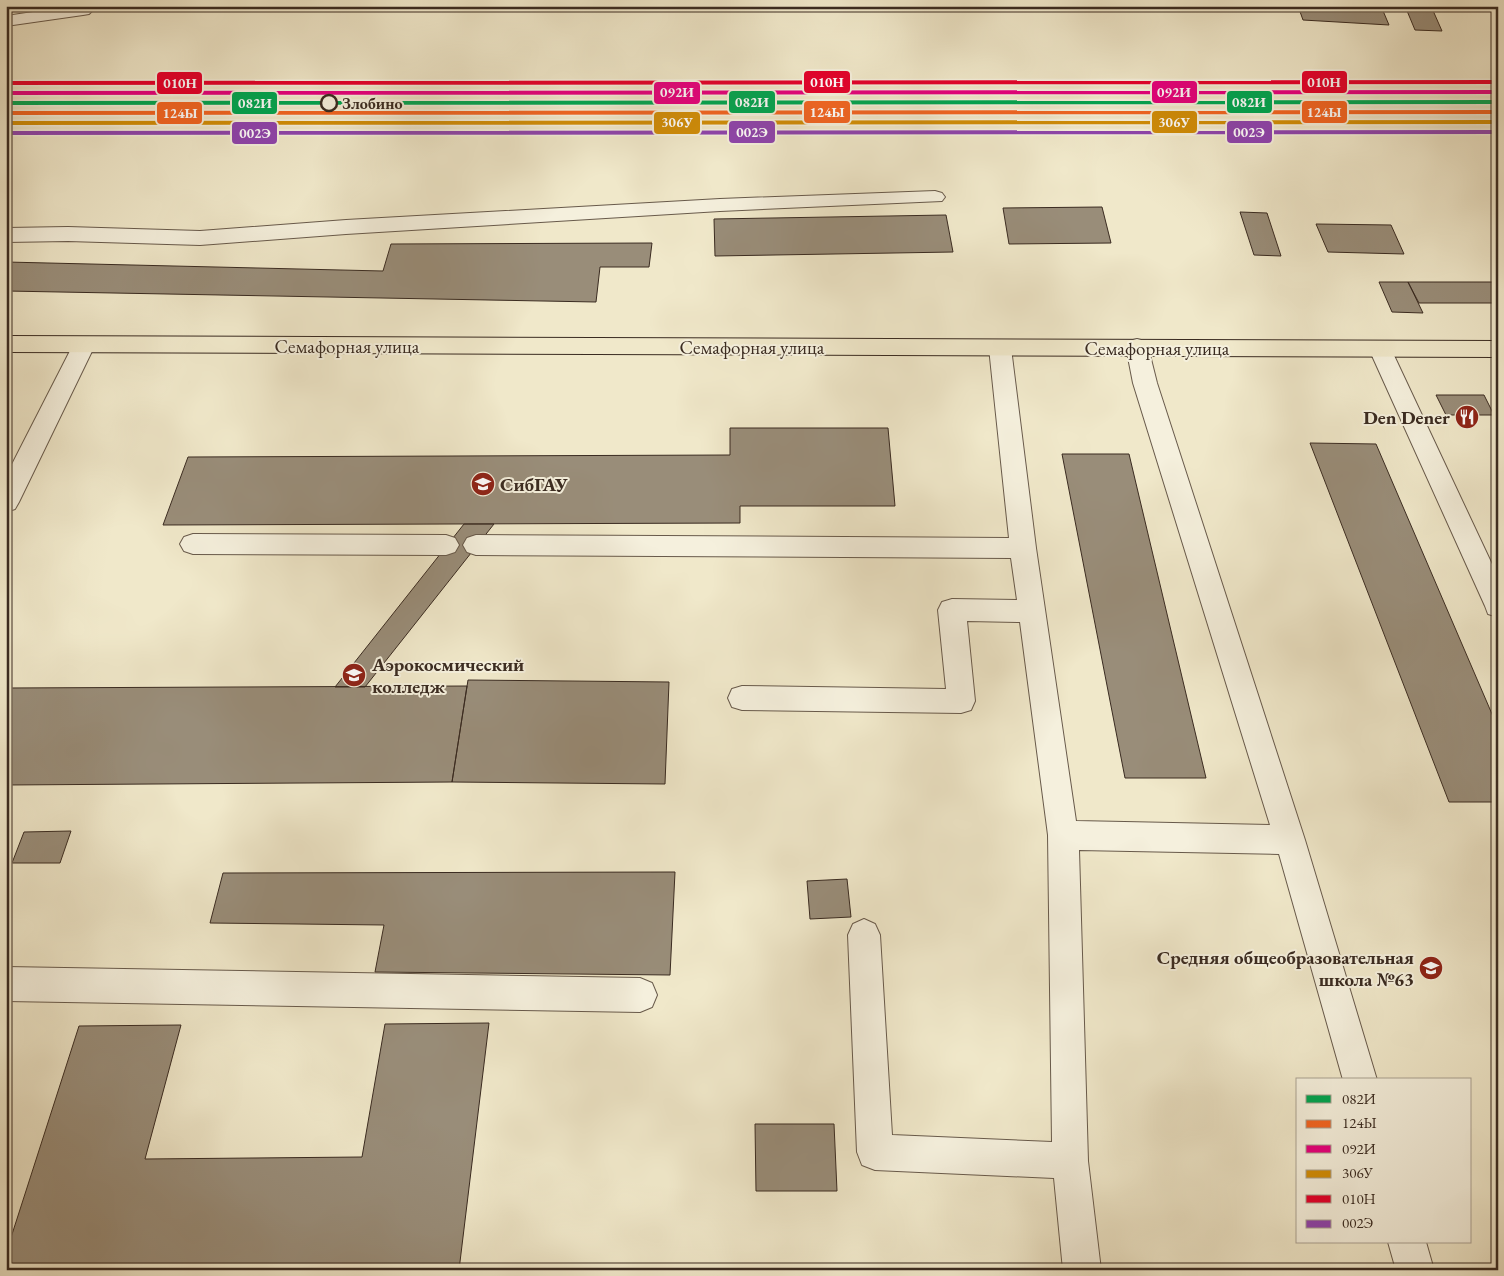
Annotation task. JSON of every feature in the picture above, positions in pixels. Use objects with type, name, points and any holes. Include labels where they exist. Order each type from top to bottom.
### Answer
[{"type":"highway","name":"Семафорная улица","points":[[6,344],[1498,349]]},
{"type":"lane","points":[[6,21],[83,10],[89,6]]},
{"type":"lane","points":[[6,235],[68,234],[200,238],[346,227],[720,205],[935,198]]},
{"type":"lane","points":[[6,502],[84,345]]},
{"type":"lane","points":[[1137,347],[1145,383],[1290,840],[1359,1078]]},
{"type":"lane","points":[[1000,348],[1023,548],[1064,835],[1070,1161],[1082,1270]]},
{"type":"lane","points":[[1380,349],[1498,606]]},
{"type":"lane","points":[[193,544],[446,545]]},
{"type":"lane","points":[[476,545],[1023,548]]},
{"type":"lane","points":[[742,698],[961,701],[952,610],[1033,611]]},
{"type":"lane","points":[[1064,835],[1290,840]]},
{"type":"lane","points":[[864,935],[875,1152],[1070,1161]]},
{"type":"lane","points":[[6,984],[640,995]]},
{"type":"lane","points":[[1408,1244],[1415,1270]]},
{"type":"building","points":[[1298,6],[1381,6],[1389,25],[1303,20]]},
{"type":"building","points":[[1405,6],[1431,6],[1442,31],[1415,30]]},
{"type":"building","points":[[1102,207],[1111,243],[1009,244],[1003,208]]},
{"type":"building","points":[[1240,212],[1267,213],[1281,256],[1254,255]]},
{"type":"building","points":[[946,215],[953,252],[715,256],[714,219]]},
{"type":"building","points":[[1316,224],[1391,225],[1404,254],[1328,252]]},
{"type":"building","points":[[652,243],[649,267],[600,267],[596,302],[6,291],[6,262],[383,271],[391,244]]},
{"type":"building","points":[[1379,282],[1408,282],[1423,313],[1392,312]]},
{"type":"building","points":[[1408,282],[1498,282],[1498,303],[1419,303]]},
{"type":"building","points":[[1436,395],[1484,395],[1494,415],[1446,415]]},
{"type":"building","points":[[730,428],[888,428],[895,506],[740,506],[740,523],[163,525],[188,457],[730,455]]},
{"type":"building","points":[[1310,443],[1376,444],[1498,728],[1498,802],[1449,802]]},
{"type":"building","points":[[1062,454],[1129,454],[1206,778],[1125,778]]},
{"type":"building","points":[[464,524],[494,524],[365,687],[335,687]]},
{"type":"building","points":[[468,680],[669,682],[665,784],[452,782]]},
{"type":"building","points":[[467,686],[452,782],[6,785],[6,688]]},
{"type":"building","points":[[71,831],[60,863],[12,863],[24,832]]},
{"type":"building","points":[[675,872],[670,975],[375,972],[384,925],[210,923],[223,873]]},
{"type":"building","points":[[847,879],[851,917],[810,919],[807,881]]},
{"type":"building","points":[[489,1023],[459,1270],[6,1270],[6,1253],[79,1026],[181,1025],[145,1159],[362,1157],[385,1024]]},
{"type":"building","points":[[755,1124],[834,1124],[837,1191],[756,1191]]},
{"type":"transit line","name":"010Н","points":[[6,83],[1498,82]]},
{"type":"transit line","name":"092И","points":[[6,93],[1498,92]]},
{"type":"transit line","name":"082И","points":[[6,103],[1498,102]]},
{"type":"transit line","name":"124Ы","points":[[6,113],[1498,112]]},
{"type":"transit line","name":"306У","points":[[6,123],[1498,122]]},
{"type":"transit line","name":"002Э","points":[[6,133],[1498,132]]},
{"type":"place","name":"Злобино","points":[[329,103]]},
{"type":"place","name":"Den Dener","points":[[1467,417]]},
{"type":"place","name":"СибГАУ","points":[[483,484]]},
{"type":"place","name":"Аэрокосмический колледж","points":[[354,675]]},
{"type":"place","name":"Средняя общеобразовательная школа №63","points":[[1431,968]]}]
